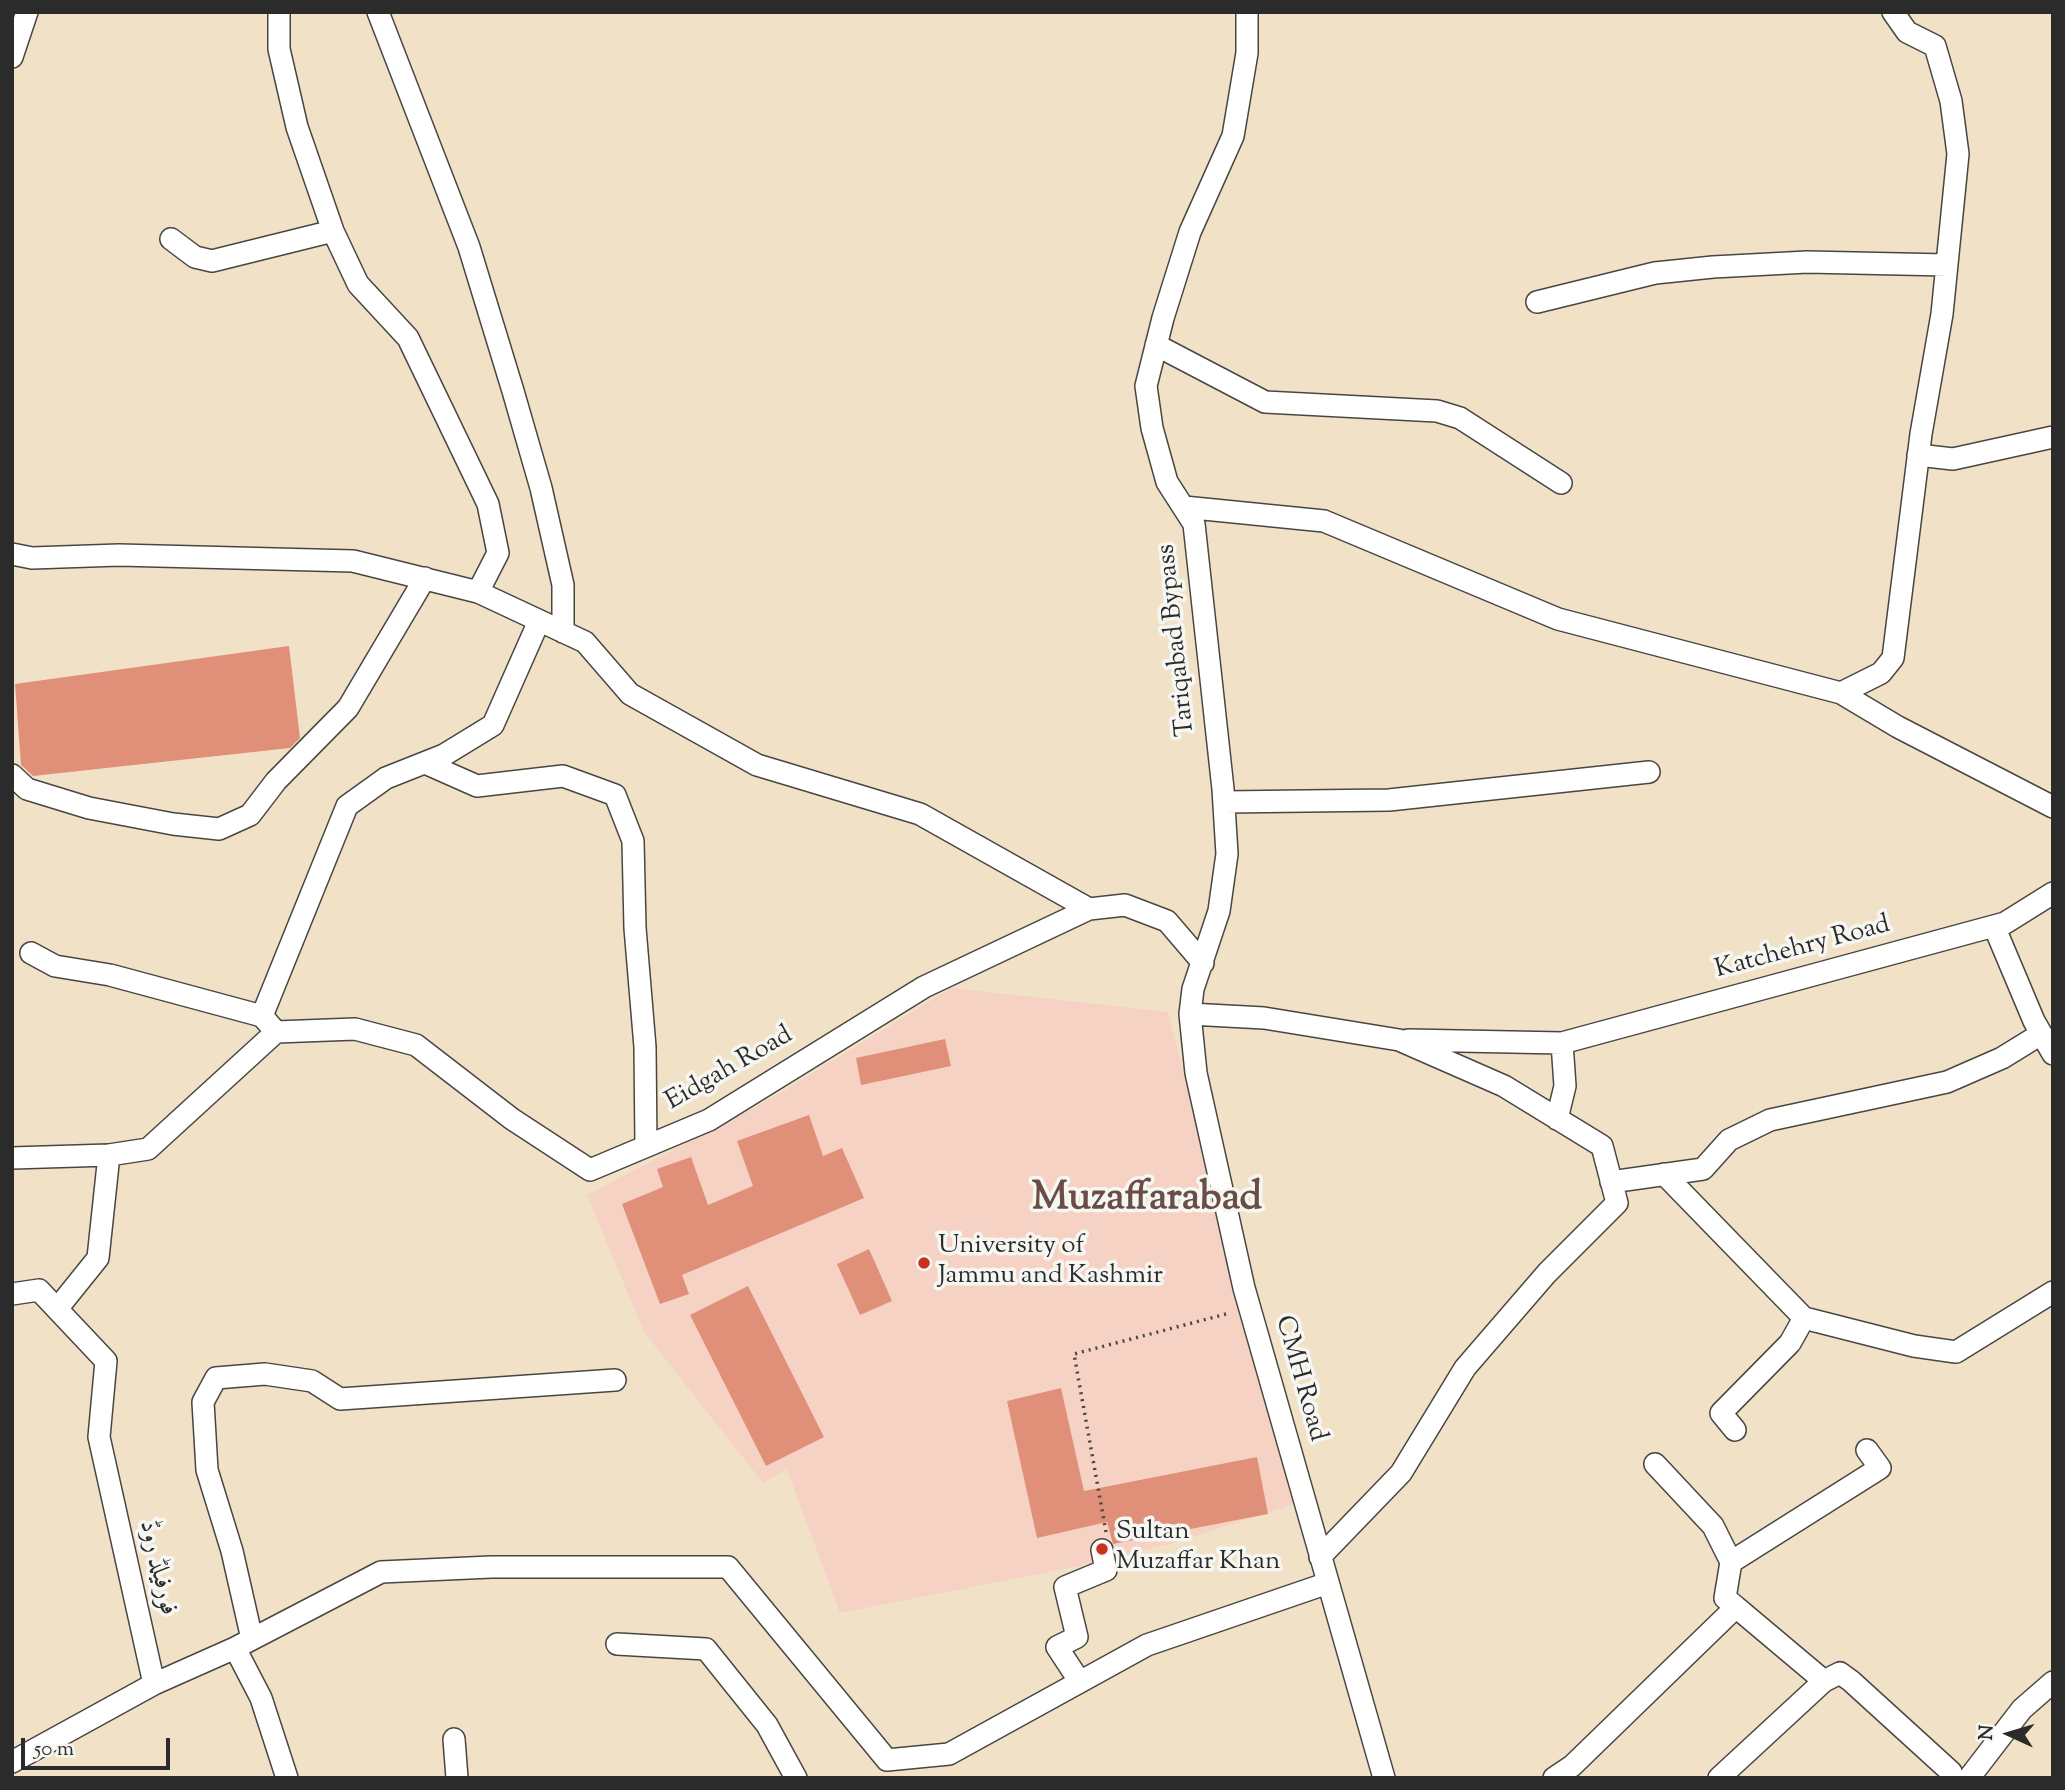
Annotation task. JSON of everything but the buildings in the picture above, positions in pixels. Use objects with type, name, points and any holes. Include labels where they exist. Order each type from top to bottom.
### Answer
[{"type":"street","points":[[12,57],[27,12]]},
{"type":"street","points":[[279,12],[279,49],[297,127],[333,232],[358,284],[408,338],[488,504],[498,552],[478,592]]},
{"type":"street","points":[[378,12],[469,247],[513,391],[541,488],[563,584],[563,632]]},
{"type":"street","name":"Tariqabad Bypass","points":[[1193,989],[1219,911],[1227,854],[1224,802],[1194,524],[1167,482],[1152,428],[1146,386],[1190,232],[1233,136],[1247,53],[1247,12]]},
{"type":"street","points":[[1841,693],[1881,673],[1893,658],[1918,455],[1947,265],[1958,154],[1951,101],[1935,46],[1908,32],[1893,12]]},
{"type":"street","points":[[171,239],[195,257],[212,261],[333,232]]},
{"type":"street","points":[[1537,302],[1655,273],[1713,267],[1807,262],[1947,265]]},
{"type":"street","points":[[1156,345],[1265,402],[1437,411],[1460,418],[1561,483]]},
{"type":"street","points":[[1918,455],[1953,459],[2053,438]]},
{"type":"street","points":[[1184,507],[1324,521],[1558,619],[1841,693],[1898,727],[2053,807]]},
{"type":"street","points":[[12,554],[32,558],[119,555],[353,561],[478,592],[585,642],[630,694],[757,765],[920,814],[1089,909]]},
{"type":"street","points":[[12,775],[27,789],[64,801],[173,824],[219,829],[250,815],[276,781],[348,708],[425,579]]},
{"type":"street","points":[[12,1157],[108,1156],[148,1149],[269,1024],[346,806],[386,778],[425,763],[493,725],[539,621]]},
{"type":"street","points":[[425,763],[477,786],[564,776],[615,795],[633,841],[635,928],[645,1047],[646,1146]]},
{"type":"street","points":[[1224,802],[1389,800],[1648,772]]},
{"type":"street","name":"Katchehry Road","points":[[1399,1040],[1562,1043],[2005,923],[2053,893]]},
{"type":"street","name":"Eidgah Road","points":[[269,1024],[355,1029],[416,1045],[512,1119],[590,1170],[709,1119],[924,987],[1089,909],[1125,905],[1167,920],[1203,963]]},
{"type":"street","points":[[1994,926],[2041,1034],[2053,1054]]},
{"type":"street","points":[[31,953],[55,966],[110,975],[269,1024]]},
{"type":"street","name":"CMH Road","points":[[1193,989],[1190,1014],[1198,1086],[1249,1307],[1384,1778]]},
{"type":"street","points":[[1190,1014],[1264,1018],[1399,1040],[1504,1086],[1602,1146],[1617,1203],[1547,1273],[1465,1368],[1401,1473],[1320,1557]]},
{"type":"street","points":[[1611,1182],[1703,1169],[1729,1140],[1770,1120],[1947,1082],[2002,1058],[2041,1034]]},
{"type":"street","points":[[1558,1119],[1565,1086],[1562,1043]]},
{"type":"street","points":[[57,1308],[98,1258],[108,1156]]},
{"type":"street","points":[[1664,1174],[1804,1318],[1879,1338],[1956,1352],[2053,1292]]},
{"type":"street","name":"فورفیلڈ روڈ","points":[[12,1294],[39,1290],[106,1361],[99,1437],[154,1684]]},
{"type":"street","points":[[1735,1430],[1721,1413],[1790,1343],[1804,1318]]},
{"type":"street","points":[[287,1778],[244,1643],[232,1551],[207,1470],[203,1402],[216,1378],[265,1374],[312,1381],[340,1399],[615,1380]]},
{"type":"street","points":[[1731,1562],[1880,1468],[1867,1450]]},
{"type":"street","points":[[1655,1464],[1713,1526],[1731,1562],[1725,1598],[1824,1681]]},
{"type":"street","points":[[1080,1682],[1057,1647],[1077,1637],[1065,1587],[1105,1570],[1102,1550]]},
{"type":"street","points":[[12,1762],[154,1684],[244,1643],[381,1572],[491,1567],[728,1567],[887,1760],[949,1754],[1147,1645],[1328,1583]]},
{"type":"street","points":[[1554,1778],[1572,1766],[1735,1607]]},
{"type":"street","points":[[617,1644],[706,1649],[767,1726],[796,1778]]},
{"type":"street","points":[[1719,1778],[1824,1681],[1840,1673],[1956,1776],[2022,1709],[2053,1682]]},
{"type":"street","points":[[454,1739],[457,1778]]},
{"type":"path","points":[[1102,1550],[1109,1547],[1074,1354],[1249,1307]]},
{"type":"shaded area","name":"University of Jammu and Kashmir","points":[[951,988],[1168,1012],[1294,1504],[1177,1542],[1074,1567],[840,1613],[787,1469],[763,1483],[644,1332],[587,1195],[772,1098]]},
{"type":"place","name":"University of Jammu and Kashmir","points":[[924,1263]]},
{"type":"place","name":"Sultan Muzaffar Khan","points":[[1102,1549]]},
{"type":"district","name":"Muzaffarabad","points":[[1147,1201]]}]
